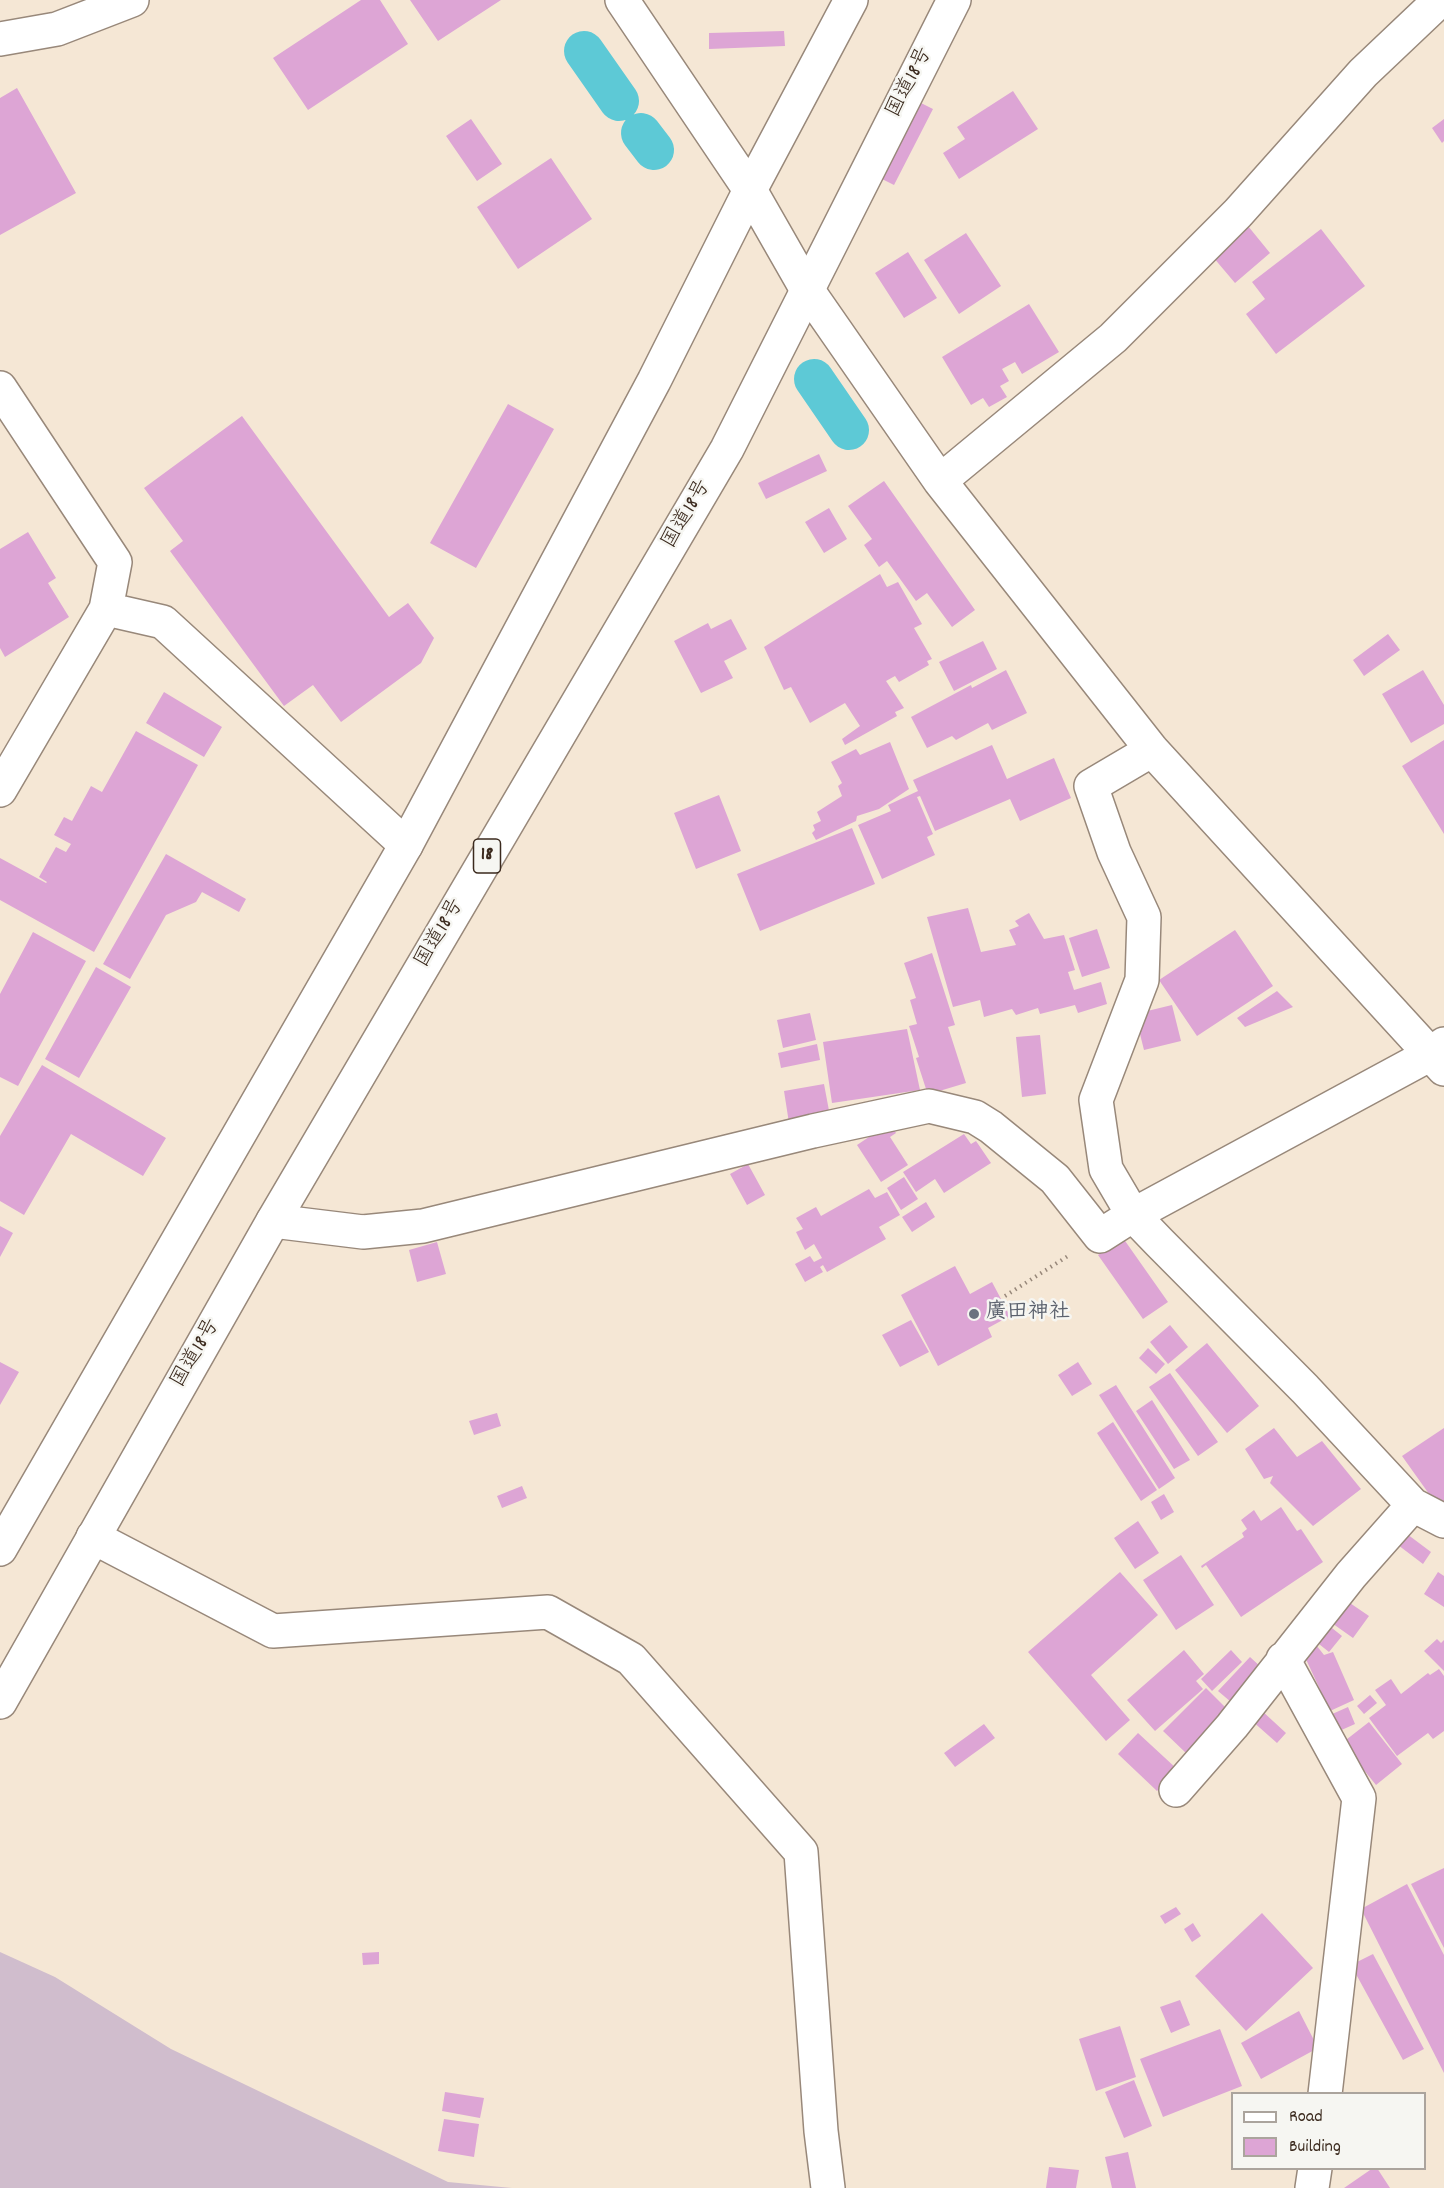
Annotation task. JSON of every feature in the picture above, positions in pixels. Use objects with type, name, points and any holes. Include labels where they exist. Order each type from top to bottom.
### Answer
[{"type":"main road","points":[[0,39],[57,29],[132,0]]},
{"type":"main road","points":[[273,1221],[363,1232],[423,1226],[813,1131],[929,1107],[975,1117],[991,1127],[1055,1179],[1100,1236],[1133,1215],[1439,1056],[1152,750],[940,481],[806,288],[750,190],[622,0]]},
{"type":"main road","points":[[0,1549],[406,845],[654,381],[750,190],[851,0]]},
{"type":"main road","name":"国道18号","points":[[0,1702],[273,1221],[727,449],[806,288],[954,0]]},
{"type":"main road","points":[[940,481],[1113,338],[1238,213],[1363,73],[1440,0]]},
{"type":"main road","points":[[0,387],[115,562],[106,609],[0,790]]},
{"type":"main road","points":[[106,609],[163,622],[406,845]]},
{"type":"main road","points":[[1152,750],[1091,786],[1114,852],[1144,917],[1142,980],[1096,1100],[1106,1169],[1133,1215],[1305,1389],[1413,1505],[1444,1521]]},
{"type":"main road","points":[[1176,1790],[1232,1726],[1282,1659],[1413,1505]]},
{"type":"main road","points":[[93,1537],[273,1631],[548,1612],[631,1659],[801,1852],[821,2131],[828,2188]]},
{"type":"main road","points":[[1282,1659],[1359,1798],[1325,2092]]},
{"type":"main road","points":[[1312,2188],[1315,2170]]},
{"type":"path","points":[[1005,1296],[1100,1236]]},
{"type":"shaded area","points":[[0,1952],[55,1977],[171,2049],[448,2182],[512,2188],[0,2188]]},
{"type":"building","points":[[361,0],[380,0],[408,44],[308,110],[273,58]]},
{"type":"building","points":[[410,0],[501,0],[438,41]]},
{"type":"building","points":[[784,31],[785,46],[709,49],[709,33]]},
{"type":"building","points":[[17,88],[76,193],[0,235],[0,98]]},
{"type":"building","points":[[1013,91],[1038,129],[959,179],[943,153],[965,139],[957,127]]},
{"type":"building","points":[[919,102],[933,109],[894,185],[880,178]]},
{"type":"building","points":[[471,119],[502,164],[477,181],[446,136]]},
{"type":"building","points":[[1444,119],[1444,141],[1442,143],[1432,128]]},
{"type":"building","points":[[551,158],[592,219],[518,269],[477,207]]},
{"type":"building","points":[[1248,226],[1270,253],[1235,283],[1213,257]]},
{"type":"building","points":[[1321,229],[1365,286],[1276,354],[1246,314],[1265,299],[1252,282]]},
{"type":"building","points":[[966,233],[1001,286],[959,314],[924,260]]},
{"type":"building","points":[[908,252],[937,298],[904,318],[875,273]]},
{"type":"building","points":[[1029,304],[1059,352],[1022,374],[1015,362],[1002,369],[1009,381],[1000,386],[1007,397],[989,407],[983,398],[971,405],[942,357]]},
{"type":"building","points":[[508,404],[554,429],[476,568],[430,543]]},
{"type":"building","points":[[242,416],[389,617],[408,603],[434,638],[421,663],[341,722],[313,685],[284,706],[170,551],[183,541],[144,488]]},
{"type":"building","points":[[819,454],[827,471],[766,499],[758,483]]},
{"type":"building","points":[[884,481],[975,610],[952,627],[927,593],[916,601],[887,561],[879,567],[864,545],[872,539],[848,506]]},
{"type":"building","points":[[829,508],[847,539],[824,553],[805,522]]},
{"type":"building","points":[[28,532],[56,578],[48,583],[69,617],[5,657],[0,648],[0,549]]},
{"type":"building","points":[[880,574],[887,587],[898,582],[922,624],[914,628],[932,659],[927,661],[929,665],[899,682],[895,676],[886,681],[904,708],[895,712],[897,716],[845,745],[842,739],[860,726],[845,703],[810,723],[791,687],[784,690],[764,647]]},
{"type":"building","points":[[731,619],[747,649],[724,661],[733,678],[701,693],[674,641],[708,623],[711,629]]},
{"type":"building","points":[[1388,634],[1400,650],[1364,676],[1353,660]]},
{"type":"building","points":[[983,641],[997,669],[954,691],[939,662]]},
{"type":"building","points":[[1006,670],[1027,713],[992,730],[988,723],[956,740],[952,736],[927,748],[911,717],[971,685],[972,688]]},
{"type":"building","points":[[1423,670],[1444,705],[1444,724],[1411,743],[1382,694]]},
{"type":"building","points":[[164,692],[222,727],[204,757],[146,723]]},
{"type":"building","points":[[136,731],[198,765],[94,952],[0,900],[0,858],[46,883],[39,877],[56,847],[66,852],[71,844],[54,835],[64,817],[72,821],[91,786],[102,792]]},
{"type":"building","points":[[1444,740],[1444,834],[1402,766]]},
{"type":"building","points":[[890,742],[909,789],[879,809],[857,816],[856,821],[816,840],[812,833],[815,830],[813,825],[821,821],[817,812],[842,796],[838,786],[842,783],[831,762],[856,749],[860,755]]},
{"type":"building","points":[[992,745],[1007,779],[1054,758],[1071,798],[1020,821],[1010,799],[935,831],[920,796],[917,797],[933,834],[927,837],[935,855],[882,879],[858,825],[891,811],[888,805],[918,791],[913,780]]},
{"type":"building","points":[[719,795],[741,851],[696,869],[674,813]]},
{"type":"building","points":[[852,828],[875,884],[760,931],[737,874]]},
{"type":"building","points":[[166,854],[246,899],[239,912],[202,892],[196,902],[166,915],[130,979],[103,964]]},
{"type":"building","points":[[968,908],[981,952],[1016,945],[1009,930],[1019,926],[1015,921],[1029,913],[1044,939],[1064,935],[1075,970],[1068,972],[1074,990],[1101,982],[1107,1004],[1078,1013],[1075,1005],[1040,1014],[1038,1008],[1016,1015],[1012,1009],[984,1017],[980,1000],[953,1007],[927,917]]},
{"type":"building","points":[[1097,929],[1110,968],[1082,977],[1069,938]]},
{"type":"building","points":[[1235,930],[1273,986],[1197,1036],[1159,980]]},
{"type":"building","points":[[33,932],[86,961],[18,1086],[0,1077],[0,994]]},
{"type":"building","points":[[932,953],[955,1025],[948,1027],[966,1083],[936,1092],[935,1090],[927,1092],[909,1026],[917,1024],[910,1000],[916,998],[904,963]]},
{"type":"building","points":[[96,967],[131,987],[79,1078],[45,1059]]},
{"type":"building","points":[[1277,991],[1293,1007],[1245,1027],[1237,1018]]},
{"type":"building","points":[[1172,1005],[1181,1041],[1144,1050],[1135,1014]]},
{"type":"building","points":[[810,1013],[816,1040],[783,1048],[777,1020]]},
{"type":"building","points":[[907,1029],[920,1090],[832,1103],[823,1042]]},
{"type":"building","points":[[1040,1035],[1046,1094],[1022,1097],[1016,1037]]},
{"type":"building","points":[[817,1044],[820,1060],[781,1068],[778,1053]]},
{"type":"building","points":[[42,1065],[166,1138],[143,1176],[71,1134],[24,1215],[0,1201],[0,1136]]},
{"type":"building","points":[[824,1084],[830,1116],[789,1123],[784,1091]]},
{"type":"building","points":[[890,1123],[896,1133],[890,1137],[908,1165],[881,1182],[857,1145]]},
{"type":"building","points":[[964,1134],[971,1144],[976,1141],[991,1163],[944,1193],[935,1179],[916,1192],[903,1172]]},
{"type":"building","points":[[748,1164],[765,1195],[747,1205],[730,1174]]},
{"type":"building","points":[[904,1177],[918,1199],[901,1210],[887,1188]]},
{"type":"building","points":[[869,1189],[875,1198],[887,1192],[900,1215],[879,1227],[886,1239],[827,1272],[823,1265],[820,1267],[823,1272],[805,1282],[795,1264],[810,1256],[814,1262],[822,1258],[814,1244],[805,1250],[796,1232],[803,1229],[796,1218],[816,1207],[821,1216]]},
{"type":"building","points":[[926,1202],[935,1217],[912,1232],[902,1217]]},
{"type":"building","points":[[0,1226],[13,1233],[0,1257]]},
{"type":"building","points":[[1123,1238],[1168,1302],[1143,1319],[1098,1255]]},
{"type":"building","points":[[437,1242],[446,1274],[417,1282],[409,1250]]},
{"type":"building","points":[[955,1266],[970,1294],[992,1282],[1010,1316],[988,1328],[992,1337],[938,1366],[901,1295]]},
{"type":"building","points":[[911,1320],[929,1352],[900,1367],[882,1335]]},
{"type":"building","points":[[1170,1325],[1188,1347],[1168,1364],[1150,1342]]},
{"type":"building","points":[[1207,1343],[1259,1406],[1227,1433],[1175,1370]]},
{"type":"building","points":[[1148,1348],[1165,1364],[1156,1374],[1139,1358]]},
{"type":"building","points":[[0,1362],[19,1372],[0,1405]]},
{"type":"building","points":[[1078,1362],[1092,1384],[1072,1396],[1058,1375]]},
{"type":"building","points":[[1170,1373],[1218,1442],[1198,1456],[1149,1387]]},
{"type":"building","points":[[1116,1385],[1175,1478],[1159,1489],[1099,1395]]},
{"type":"building","points":[[1152,1400],[1190,1460],[1174,1469],[1136,1411]]},
{"type":"building","points":[[497,1413],[501,1426],[474,1435],[469,1421]]},
{"type":"building","points":[[1113,1422],[1157,1490],[1141,1501],[1097,1433]]},
{"type":"building","points":[[1274,1428],[1297,1457],[1322,1441],[1361,1489],[1313,1526],[1270,1483],[1273,1476],[1264,1479],[1245,1449]]},
{"type":"building","points":[[1444,1428],[1444,1515],[1402,1456]]},
{"type":"building","points":[[522,1486],[527,1498],[502,1508],[497,1496]]},
{"type":"building","points":[[1164,1494],[1174,1512],[1161,1520],[1151,1502]]},
{"type":"building","points":[[1281,1507],[1297,1531],[1301,1529],[1323,1562],[1241,1617],[1206,1565],[1202,1568],[1201,1566],[1244,1537],[1242,1533],[1247,1529],[1241,1520],[1254,1510],[1261,1521]]},
{"type":"building","points":[[1138,1521],[1159,1553],[1135,1569],[1114,1538]]},
{"type":"building","points":[[1407,1534],[1431,1552],[1423,1564],[1398,1545]]},
{"type":"building","points":[[1181,1555],[1214,1605],[1176,1630],[1143,1580]]},
{"type":"building","points":[[1120,1572],[1158,1615],[1091,1675],[1130,1720],[1106,1741],[1028,1652]]},
{"type":"building","points":[[1438,1572],[1444,1576],[1444,1607],[1424,1594]]},
{"type":"building","points":[[1344,1599],[1369,1616],[1353,1638],[1329,1621]]},
{"type":"building","points":[[1327,1624],[1342,1636],[1329,1652],[1314,1640]]},
{"type":"building","points":[[1437,1639],[1441,1643],[1444,1640],[1444,1671],[1424,1651]]},
{"type":"building","points":[[1313,1641],[1324,1655],[1333,1652],[1354,1700],[1330,1711],[1304,1655]]},
{"type":"building","points":[[1184,1650],[1204,1674],[1196,1681],[1203,1689],[1155,1731],[1127,1700]]},
{"type":"building","points":[[1231,1650],[1242,1662],[1212,1691],[1201,1679]]},
{"type":"building","points":[[1250,1657],[1262,1668],[1231,1702],[1218,1691]]},
{"type":"building","points":[[1439,1669],[1444,1676],[1444,1731],[1433,1739],[1428,1733],[1397,1756],[1369,1718],[1386,1705],[1375,1690],[1391,1679],[1401,1694],[1428,1673],[1430,1675]]},
{"type":"building","points":[[1206,1688],[1229,1711],[1187,1754],[1163,1731]]},
{"type":"building","points":[[1370,1695],[1377,1703],[1364,1714],[1357,1706]]},
{"type":"building","points":[[1348,1707],[1355,1724],[1337,1732],[1330,1715]]},
{"type":"building","points":[[1261,1710],[1286,1733],[1277,1743],[1251,1720]]},
{"type":"building","points":[[1369,1722],[1402,1764],[1376,1785],[1342,1743]]},
{"type":"building","points":[[984,1724],[995,1738],[955,1767],[944,1753]]},
{"type":"building","points":[[1138,1733],[1177,1769],[1157,1791],[1118,1754]]},
{"type":"building","points":[[1444,1868],[1444,1948],[1411,1884]]},
{"type":"building","points":[[1407,1884],[1444,1955],[1444,2073],[1361,1909]]},
{"type":"building","points":[[1176,1907],[1181,1914],[1165,1924],[1160,1916]]},
{"type":"building","points":[[1262,1913],[1313,1968],[1246,2031],[1195,1976]]},
{"type":"building","points":[[1193,1923],[1201,1936],[1192,1942],[1184,1929]]},
{"type":"building","points":[[379,1952],[379,1964],[363,1965],[362,1953]]},
{"type":"building","points":[[1373,1954],[1424,2049],[1403,2060],[1351,1965]]},
{"type":"building","points":[[1180,2000],[1190,2025],[1171,2033],[1160,2007]]},
{"type":"building","points":[[1299,2011],[1318,2048],[1261,2079],[1241,2043]]},
{"type":"building","points":[[1120,2026],[1136,2077],[1096,2091],[1079,2039]]},
{"type":"building","points":[[1220,2029],[1242,2086],[1163,2117],[1140,2059]]},
{"type":"building","points":[[1134,2080],[1152,2126],[1124,2138],[1105,2092]]},
{"type":"building","points":[[445,2092],[484,2098],[480,2118],[442,2111]]},
{"type":"building","points":[[444,2119],[479,2124],[474,2157],[438,2151]]},
{"type":"building","points":[[1128,2152],[1136,2188],[1112,2188],[1105,2157]]},
{"type":"building","points":[[1049,2167],[1079,2170],[1076,2188],[1046,2188]]},
{"type":"building","points":[[1370,2170],[1378,2170],[1390,2188],[1344,2188]]},
{"type":"waterway","points":[[584,51],[619,101]]},
{"type":"waterway","points":[[641,133],[654,150]]},
{"type":"waterway","points":[[814,379],[849,430]]},
{"type":"place","name":"廣田神社","points":[[974,1314]]}]
